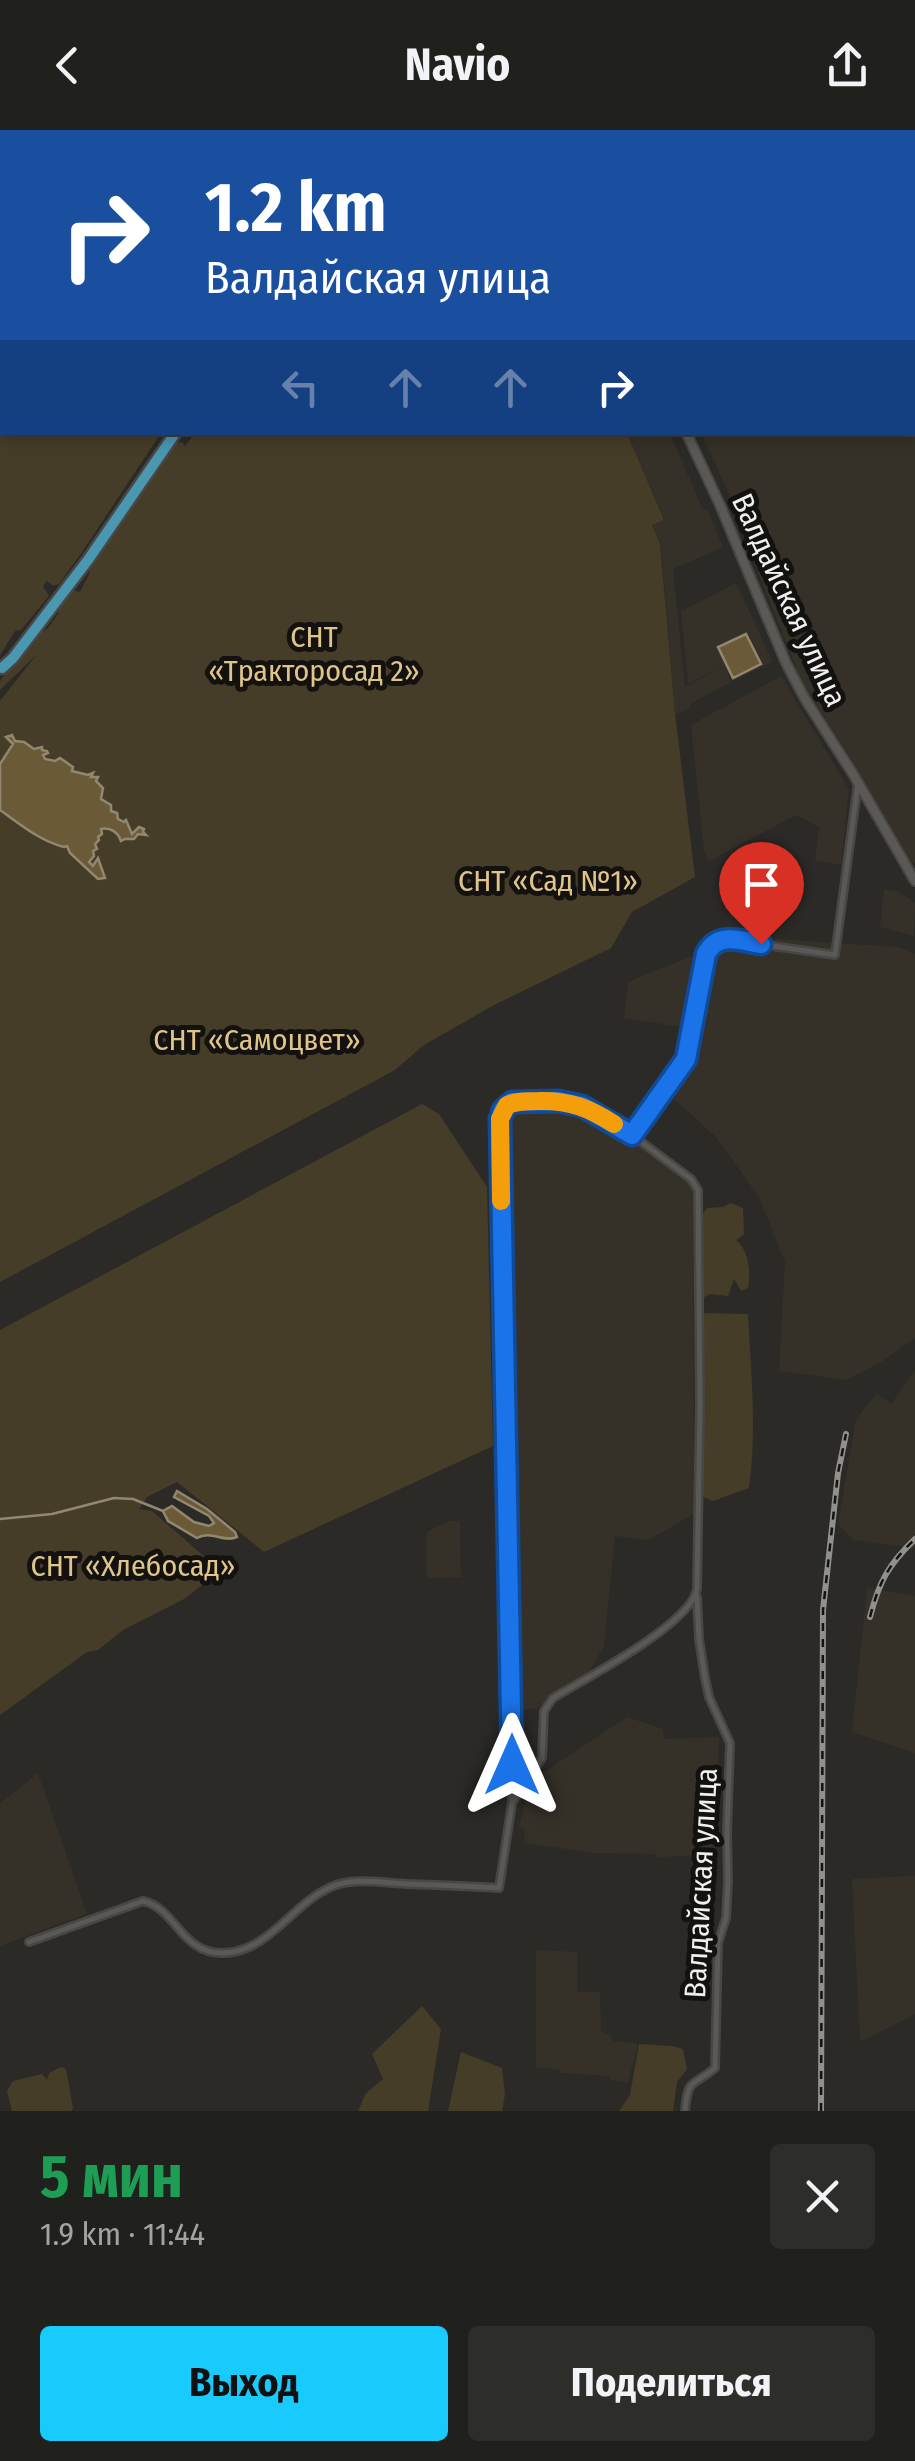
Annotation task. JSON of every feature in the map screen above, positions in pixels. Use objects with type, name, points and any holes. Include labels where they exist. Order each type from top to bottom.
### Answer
[{"type":"main road","points":[[1,669],[88,560],[171,435]]},
{"type":"street","name":"Валдайская улица","points":[[687,435],[786,664],[915,881]]},
{"type":"street","points":[[632,1135],[686,1059],[706,954],[716,940],[835,955],[858,783]]},
{"type":"street","points":[[29,1942],[143,1901],[155,1904],[198,1948],[221,1953],[256,1945],[324,1890],[350,1882],[499,1888],[512,1802],[500,1119],[512,1102],[558,1101],[582,1106],[632,1135],[690,1179],[698,1190],[697,1589],[687,1610],[666,1629],[553,1698],[544,1710],[542,1758],[512,1802]]},
{"type":"street","name":"Валдайская улица","points":[[685,2111],[691,2083],[715,2068],[718,1943],[726,1918],[728,1882],[730,1743],[704,1678],[697,1589]]},
{"type":"shaded area","points":[[628,435],[671,435],[723,547],[673,569],[685,687],[725,666],[688,684],[681,611],[736,583],[773,662],[733,681],[726,669],[731,682],[675,714],[661,544],[652,524],[664,519]]},
{"type":"shaded area","points":[[702,435],[915,435],[915,864],[909,861],[801,680],[732,500]]},
{"type":"shaded area","points":[[746,634],[761,664],[733,678],[718,647]]},
{"type":"shaded area","points":[[781,676],[849,789],[841,865],[815,860],[819,827],[796,815],[708,862],[691,725]]},
{"type":"shaded area","points":[[12,735],[15,741],[34,749],[42,747],[48,753],[43,755],[45,759],[60,758],[73,767],[72,771],[93,773],[91,777],[98,777],[96,781],[103,788],[101,799],[111,805],[118,819],[126,820],[132,834],[139,827],[144,829],[146,835],[121,841],[113,831],[101,829],[97,849],[89,862],[93,866],[98,858],[105,878],[98,879],[67,846],[38,836],[0,810],[0,764],[13,744],[6,737]]},
{"type":"shaded area","points":[[884,889],[897,891],[915,903],[914,936],[880,927]]},
{"type":"shaded area","points":[[718,935],[897,947],[915,954],[915,1338],[846,1380],[779,1371],[785,1262],[759,1197],[716,1137],[674,1099],[692,1068],[701,1034],[698,1022],[708,940]]},
{"type":"shaded area","points":[[692,956],[682,1027],[624,1018],[628,982]]},
{"type":"shaded area","points":[[517,1105],[569,1106],[627,1137],[688,1181],[693,1191],[694,1514],[648,1540],[615,1536],[604,1646],[586,1677],[537,1708],[519,1711],[504,1114]]},
{"type":"shaded area","points":[[915,1370],[915,1548],[854,1540],[838,1524],[856,1419],[877,1393],[891,1404]]},
{"type":"shaded area","points":[[177,1491],[207,1509],[237,1537],[197,1538],[168,1521],[163,1511],[172,1506],[194,1522],[209,1526],[214,1523],[209,1516],[174,1497]]},
{"type":"shaded area","points":[[449,1521],[460,1521],[461,1577],[427,1578],[427,1532]]},
{"type":"shaded area","points":[[867,1588],[915,1596],[915,1753],[852,1732]]},
{"type":"shaded area","points":[[627,1717],[663,1729],[664,1739],[719,1737],[714,1855],[657,1857],[524,1843],[525,1830],[519,1827],[531,1781]]},
{"type":"shaded area","points":[[38,1773],[87,1914],[0,1946],[0,1803]]},
{"type":"shaded area","points":[[915,1876],[915,2014],[860,2042],[852,1879]]},
{"type":"shaded area","points":[[536,1950],[577,1952],[577,1992],[600,1992],[601,2031],[613,2041],[638,2045],[628,2082],[610,2080],[610,2076],[536,2068]]},
{"type":"green space","points":[[0,435],[160,435],[59,584],[53,586],[47,581],[43,586],[49,596],[21,630],[15,631],[0,655]]},
{"type":"green space","name":"СНТ «Тракторосад 2»","points":[[193,435],[628,435],[664,520],[652,525],[660,543],[695,877],[632,912],[611,948],[494,1005],[424,1045],[395,1070],[0,1282],[0,701],[37,654],[0,690],[0,681],[34,638],[48,628],[58,614],[59,603],[73,590],[80,592],[90,568],[175,443],[185,446]]},
{"type":"green space","name":"СНТ «Хлебосад»","points":[[422,1104],[439,1114],[487,1187],[493,1446],[264,1552],[177,1482],[147,1497],[139,1509],[152,1511],[221,1571],[184,1599],[123,1630],[98,1650],[87,1652],[0,1715],[0,1330]]},
{"type":"green space","points":[[731,1203],[743,1208],[744,1234],[736,1240],[748,1262],[748,1288],[741,1291],[734,1279],[728,1296],[710,1294],[701,1299],[702,1216],[707,1208]]},
{"type":"green space","points":[[702,1313],[748,1314],[751,1357],[753,1423],[749,1488],[713,1501],[701,1496]]},
{"type":"green space","points":[[422,2006],[441,2029],[428,2111],[358,2111],[366,2093],[383,2079],[372,2054]]},
{"type":"green space","points":[[639,2044],[683,2049],[687,2069],[677,2082],[673,2111],[619,2111],[630,2095]]},
{"type":"green space","points":[[461,2052],[502,2068],[502,2111],[448,2111]]},
{"type":"green space","points":[[61,2067],[66,2069],[71,2111],[12,2111],[7,2091],[13,2081],[42,2074],[47,2080],[49,2073]]},
{"type":"waterway","points":[[0,1519],[52,1514],[114,1498],[133,1499],[163,1511]]},
{"type":"railway","points":[[821,2111],[823,1610],[846,1434]]},
{"type":"railway","points":[[870,1617],[886,1575],[915,1539]]},
{"type":"slow traffic","points":[[501,1201],[500,1119],[507,1105],[523,1101],[573,1103],[614,1124]]},
{"type":"route","points":[[512,1765],[500,1119],[512,1102],[558,1101],[582,1106],[632,1135],[686,1059],[710,946],[724,939],[761,944]]},
{"type":"park label","name":"СНТ «Сад №1»","points":[[548,881]]},
{"type":"park label","name":"СНТ «Самоцвет»","points":[[257,1040]]}]
